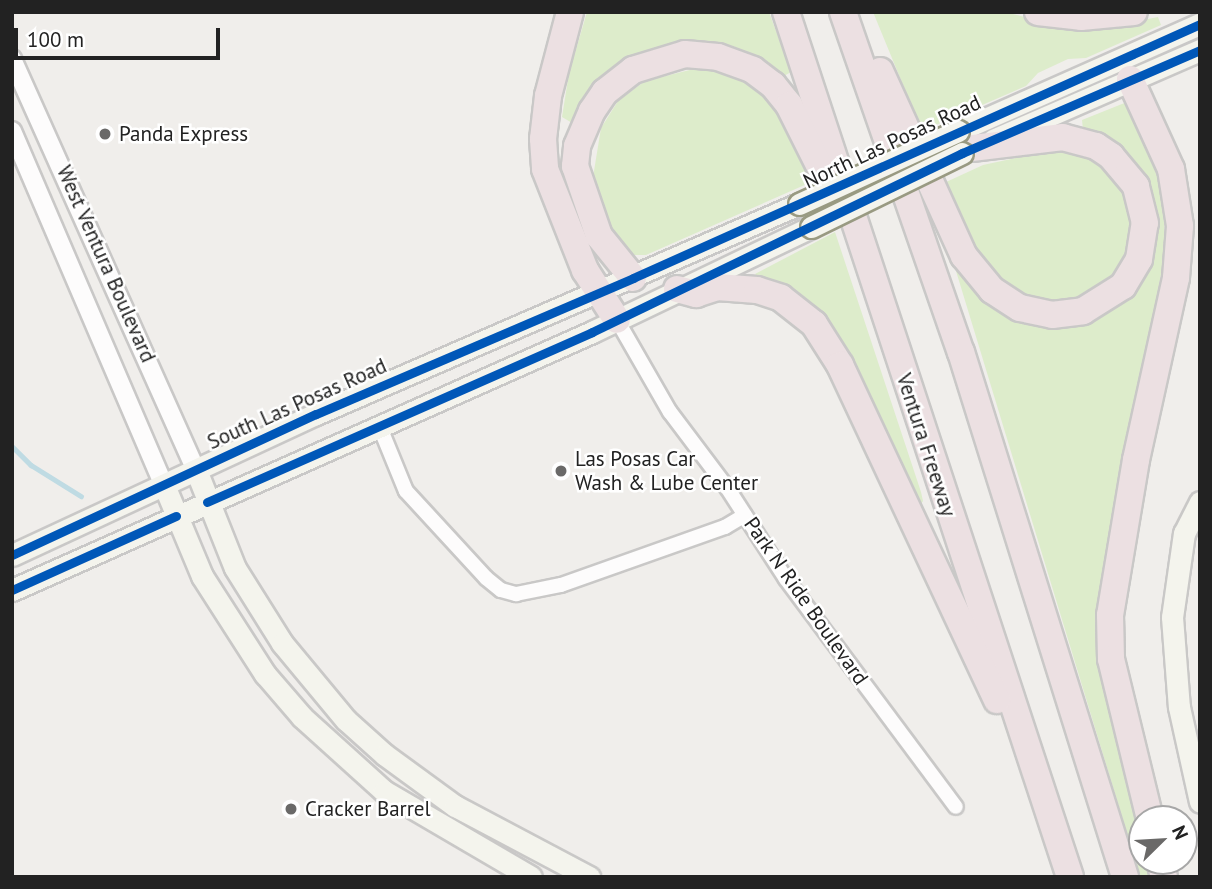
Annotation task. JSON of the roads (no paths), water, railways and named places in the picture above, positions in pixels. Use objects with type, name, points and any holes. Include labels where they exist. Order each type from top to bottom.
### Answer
[{"type":"highway","points":[[570,12],[548,96],[543,139],[545,169],[565,229],[617,320]]},
{"type":"highway","name":"Ventura Freeway","points":[[786,12],[893,346],[1070,877]]},
{"type":"highway","points":[[844,12],[961,352],[1125,877]]},
{"type":"highway","points":[[853,12],[964,256],[979,278],[1013,304],[1052,315],[1083,311],[1123,286],[1139,259],[1145,223],[1136,186],[1111,156],[1096,146],[1063,137],[965,144]]},
{"type":"highway","points":[[1038,12],[1080,17],[1134,12]]},
{"type":"highway","points":[[633,278],[607,250],[578,185],[575,166],[583,129],[605,92],[633,70],[667,57],[718,57],[753,70],[774,85],[789,105],[824,176],[893,346]]},
{"type":"highway","points":[[1126,69],[1171,169],[1180,226],[1175,278],[1136,460],[1110,615],[1111,659],[1147,805]]},
{"type":"highway","points":[[677,289],[696,294],[738,286],[769,294],[800,310],[827,341],[963,633],[1035,774]]},
{"type":"main road","name":"North Las Posas Road","points":[[617,320],[811,227],[965,144],[1126,69],[1200,24]]},
{"type":"main road","name":"North Las Posas Road","points":[[1126,69],[1200,50]]},
{"type":"main road","name":"North Las Posas Road","points":[[600,293],[799,204],[965,144]]},
{"type":"main road","name":"South Las Posas Road","points":[[12,555],[196,470],[600,293]]},
{"type":"main road","points":[[12,590],[617,320]]},
{"type":"main road","points":[[196,470],[235,568],[303,670],[346,720],[385,755],[455,806],[589,877]]},
{"type":"main road","points":[[164,485],[202,576],[232,626],[302,717],[384,791],[531,877]]},
{"type":"main road","points":[[1200,502],[1184,533],[1172,607],[1179,707],[1200,802]]},
{"type":"street","name":"West Ventura Boulevard","points":[[12,59],[196,470]]},
{"type":"street","name":"West Ventura Boulevard","points":[[12,131],[164,485]]},
{"type":"street","name":"Park N Ride Boulevard","points":[[617,320],[670,412],[745,515],[786,579],[956,807]]},
{"type":"street","points":[[379,425],[406,491],[486,578],[501,590],[516,594],[561,585],[725,527],[745,515]]},
{"type":"waterway","points":[[12,446],[31,465],[81,496]]},
{"type":"place","name":"Panda Express","points":[[105,134]]},
{"type":"place","name":"Las Posas Car Wash & Lube Center","points":[[561,471]]},
{"type":"place","name":"Cracker Barrel","points":[[291,809]]}]
